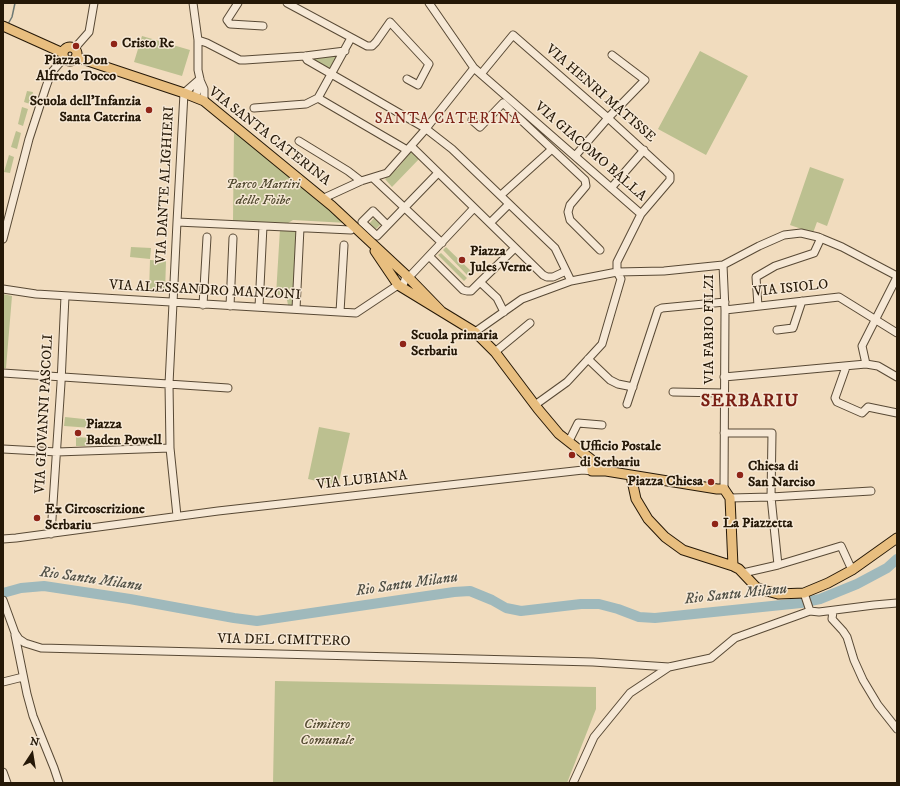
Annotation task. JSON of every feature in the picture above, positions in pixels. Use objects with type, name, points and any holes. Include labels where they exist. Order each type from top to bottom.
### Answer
[{"type":"main road","points":[[3,26],[63,55],[67,48],[75,53]]},
{"type":"main road","name":"VIA SANTA CATERINA","points":[[75,53],[204,101],[324,198],[354,227],[409,275],[440,311]]},
{"type":"main road","name":"VIA SANTA CATERINA","points":[[365,236],[398,285],[458,324],[475,332],[495,352],[535,405],[560,434],[606,472]]},
{"type":"main road","points":[[592,460],[592,471]]},
{"type":"main road","name":"VIA LUBIANA","points":[[592,471],[724,489]]},
{"type":"main road","points":[[631,476],[636,499],[648,519],[665,537],[683,550],[732,566],[744,573],[756,587],[778,594],[805,595],[852,570],[897,538]]},
{"type":"main road","points":[[724,489],[730,498],[732,566]]},
{"type":"street","points":[[75,53],[89,32],[94,3]]},
{"type":"street","points":[[193,3],[198,40],[200,80],[195,97]]},
{"type":"street","points":[[238,3],[227,20],[230,24],[263,26]]},
{"type":"street","points":[[287,3],[367,46],[372,46],[390,22],[429,64],[418,85],[407,80]]},
{"type":"street","name":"VIA GIACOMO BALLA","points":[[430,3],[474,68],[641,214],[617,262],[617,272],[621,279],[602,344],[567,382],[535,405]]},
{"type":"street","name":"VIA HENRI MATISSE","points":[[481,74],[513,35],[608,118],[670,175],[670,180],[641,214]]},
{"type":"street","points":[[254,108],[306,104],[318,98],[351,38]]},
{"type":"street","points":[[198,40],[240,60],[304,56],[344,51]]},
{"type":"street","points":[[3,239],[30,138],[46,87],[51,73],[63,55]]},
{"type":"street","points":[[575,156],[608,118],[645,80],[612,55]]},
{"type":"street","points":[[304,56],[307,60],[425,128],[463,159],[555,248],[571,281]]},
{"type":"street","points":[[324,198],[361,181],[387,173],[474,68]]},
{"type":"street","points":[[184,93],[200,80]]},
{"type":"street","points":[[200,80],[204,89],[204,101]]},
{"type":"street","name":"VIA DANTE ALIGHIERI","points":[[177,516],[170,448],[169,384],[184,93]]},
{"type":"street","points":[[318,98],[409,148],[438,173],[543,275],[553,277],[566,271]]},
{"type":"street","points":[[472,120],[480,127],[503,103],[585,180],[586,186],[570,205],[568,212],[570,220],[600,250]]},
{"type":"street","points":[[300,141],[348,171],[361,181]]},
{"type":"street","points":[[501,195],[552,149]]},
{"type":"street","points":[[611,188],[644,150]]},
{"type":"street","points":[[387,225],[438,173]]},
{"type":"street","points":[[373,178],[442,243]]},
{"type":"street","points":[[490,223],[509,204]]},
{"type":"street","points":[[398,285],[404,283],[409,275],[442,243],[474,208]]},
{"type":"street","points":[[177,222],[350,230],[354,227]]},
{"type":"street","points":[[259,307],[263,226]]},
{"type":"street","points":[[296,310],[300,228]]},
{"type":"street","points":[[475,332],[522,299],[571,281],[617,272],[664,271],[723,265],[784,235],[801,232],[821,238],[842,247],[897,277],[862,346],[866,364]]},
{"type":"street","points":[[203,304],[207,237]]},
{"type":"street","points":[[230,306],[233,238]]},
{"type":"street","points":[[758,306],[756,277],[775,266],[814,253],[821,238]]},
{"type":"street","points":[[340,312],[344,245]]},
{"type":"street","points":[[429,256],[463,290],[471,291],[515,248]]},
{"type":"street","name":"VIA FABIO FILZI","points":[[723,265],[725,302],[724,489]]},
{"type":"street","points":[[480,282],[497,298],[504,312]]},
{"type":"street","name":"VIA ALESSANDRO MANZONI","points":[[3,289],[36,294],[65,296],[356,313],[398,285]]},
{"type":"street","name":"VIA GIOVANNI PASCOLI","points":[[51,534],[62,377],[65,296]]},
{"type":"street","name":"VIA ISIOLO","points":[[725,310],[839,298],[897,333]]},
{"type":"street","points":[[777,330],[793,328],[802,301]]},
{"type":"street","points":[[627,404],[658,310],[662,308],[725,302]]},
{"type":"street","points":[[495,352],[530,324]]},
{"type":"street","points":[[588,359],[610,380],[618,384],[632,387]]},
{"type":"street","points":[[724,377],[866,364],[878,366],[897,377]]},
{"type":"street","points":[[846,367],[835,398],[837,402],[862,413],[868,407],[897,414]]},
{"type":"street","points":[[3,372],[228,388]]},
{"type":"street","points":[[673,392],[724,393]]},
{"type":"street","points":[[569,441],[578,423],[602,425]]},
{"type":"street","points":[[724,433],[772,434],[771,497],[778,565]]},
{"type":"street","points":[[3,449],[57,452],[170,448]]},
{"type":"street","name":"VIA LUBIANA","points":[[3,539],[51,534],[177,516],[583,470],[592,471]]},
{"type":"street","points":[[730,498],[871,491]]},
{"type":"street","points":[[744,573],[778,565],[841,546],[852,570]]},
{"type":"street","points":[[805,595],[809,609]]},
{"type":"street","points":[[3,600],[15,633],[23,677],[33,716],[54,768],[58,783]]},
{"type":"street","points":[[573,783],[594,737],[630,693],[669,667],[711,658],[735,638],[809,609],[819,612],[897,603]]},
{"type":"street","points":[[833,611],[832,619],[847,637],[854,660],[863,680],[878,705],[897,729]]},
{"type":"street","name":"VIA DEL CIMITERO","points":[[15,633],[19,639],[25,643],[41,648],[593,662],[669,667]]},
{"type":"street","points":[[3,682],[23,677]]},
{"type":"street","points":[[3,772],[7,783]]},
{"type":"green space","points":[[142,36],[190,50],[182,76],[134,62]]},
{"type":"green space","points":[[700,51],[748,76],[706,155],[658,129]]},
{"type":"green space","points":[[338,55],[331,69],[312,59]]},
{"type":"green space","points":[[27,91],[33,92],[30,104],[24,102]]},
{"type":"green space","points":[[22,107],[28,109],[23,126],[18,124]]},
{"type":"green space","points":[[16,131],[21,133],[17,149],[11,147]]},
{"type":"green space","name":"Parco Martiri delle Foibe","points":[[234,131],[347,223],[293,220],[288,223],[233,221]]},
{"type":"green space","points":[[412,150],[420,158],[392,187],[385,179],[398,168]]},
{"type":"green space","points":[[9,155],[14,157],[10,173],[4,172]]},
{"type":"green space","points":[[810,167],[844,179],[827,226],[817,222],[813,233],[790,225]]},
{"type":"green space","points":[[376,216],[382,223],[374,231],[368,225]]},
{"type":"green space","points":[[280,229],[297,230],[293,305],[288,305],[286,295],[276,295]]},
{"type":"green space","points":[[131,247],[151,248],[150,259],[130,257]]},
{"type":"green space","points":[[446,247],[472,272],[468,276],[443,250]]},
{"type":"green space","points":[[441,253],[467,278],[464,281],[438,255]]},
{"type":"green space","points":[[150,260],[166,261],[165,293],[149,292]]},
{"type":"green space","points":[[3,294],[12,296],[6,368],[3,368]]},
{"type":"green space","points":[[65,417],[93,420],[92,428],[64,426]]},
{"type":"green space","points":[[319,427],[350,433],[338,486],[308,479]]},
{"type":"green space","points":[[76,437],[91,438],[91,446],[76,446]]},
{"type":"green space","name":"Cimitero Comunale","points":[[275,681],[596,687],[596,709],[567,783],[273,783]]},
{"type":"waterway","points":[[8,24],[12,17],[15,3]]},
{"type":"waterway","name":"Rio Santu Milanu","points":[[3,593],[21,588],[44,586],[257,621],[454,592],[470,591],[492,600],[506,608],[521,611],[581,604],[599,604],[639,617],[655,618],[801,603],[820,599],[857,584],[887,568],[897,559]]},
{"type":"place","name":"Cristo Re","points":[[114,44]]},
{"type":"place","name":"Piazza Don Alfredo Tocco","points":[[76,46]]},
{"type":"place","name":"Scuola dell'Infanzia Santa Caterina","points":[[149,110]]},
{"type":"place","name":"Piazza Jules Verne","points":[[462,260]]},
{"type":"place","name":"Scuola primaria Serbariu","points":[[403,344]]},
{"type":"place","name":"Piazza Baden Powell","points":[[78,433]]},
{"type":"place","name":"Ufficio Postale di Serbariu","points":[[572,455]]},
{"type":"place","name":"Chiesa di San Narciso","points":[[740,475]]},
{"type":"place","name":"Piazza Chiesa","points":[[711,482]]},
{"type":"place","name":"Ex Circoscrizione Serbariu","points":[[37,518]]},
{"type":"place","name":"La Piazzetta","points":[[715,524]]},
{"type":"district","name":"SANTA CATERINA","points":[[448,120]]},
{"type":"district","name":"SERBARIU","points":[[750,402]]}]
